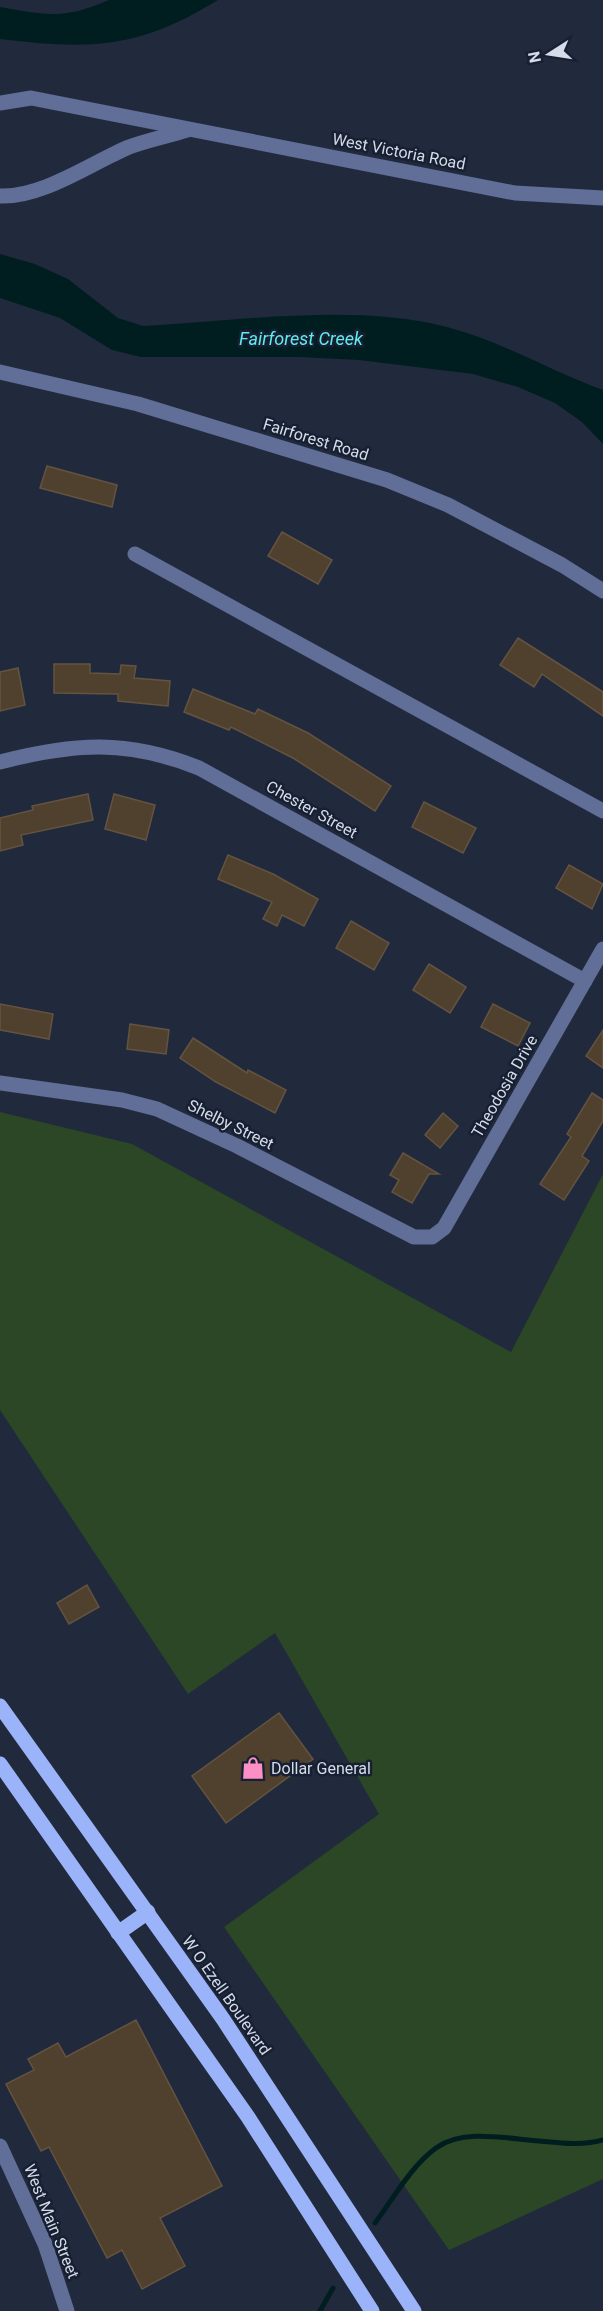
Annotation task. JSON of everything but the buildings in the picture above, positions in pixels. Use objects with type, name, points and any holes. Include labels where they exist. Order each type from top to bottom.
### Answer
[{"type":"main road","name":"W O Ezell Boulevard","points":[[0,1706],[5,1724],[148,1912],[274,2094],[414,2311]]},
{"type":"main road","points":[[0,1764],[248,2117],[372,2311]]},
{"type":"main road","points":[[118,1933],[148,1912]]},
{"type":"street","name":"West Victoria Road","points":[[0,103],[31,98],[515,193],[603,198]]},
{"type":"street","name":"West Victoria Road","points":[[0,196],[20,195],[44,187],[129,147],[190,129]]},
{"type":"street","name":"Fairforest Road","points":[[0,372],[138,404],[387,480],[448,505],[562,565],[603,591]]},
{"type":"street","points":[[135,554],[603,811]]},
{"type":"street","name":"Chester Street","points":[[0,762],[30,754],[107,746],[138,749],[169,756],[199,768],[585,981]]},
{"type":"street","name":"Theodosia Drive","points":[[432,1237],[444,1228],[603,950]]},
{"type":"street","name":"Shelby Street","points":[[0,1083],[122,1100],[158,1109],[237,1146],[414,1237],[432,1237]]},
{"type":"street","name":"West Main Street","points":[[0,2146],[45,2244],[67,2311]]},
{"type":"green space","points":[[0,1112],[132,1144],[511,1352],[603,1174],[603,2179],[449,2250],[224,1927],[379,1814],[275,1633],[188,1694],[0,1410]]},
{"type":"water","points":[[109,0],[218,0],[163,28],[138,37],[113,42],[61,44],[0,39],[0,7],[55,14],[79,11]]},
{"type":"water","points":[[0,254],[35,264],[68,279],[118,318],[143,326],[335,315],[412,320],[467,333],[603,390],[603,444],[582,422],[555,403],[518,387],[473,374],[359,360],[299,357],[141,357],[112,350],[60,318],[0,298]]},
{"type":"waterway","name":"Fairforest Creek","points":[[375,2223],[418,2164],[436,2148],[447,2142],[472,2136],[571,2143],[603,2140]]},
{"type":"waterway","name":"Fairforest Creek","points":[[320,2311],[333,2288]]},
{"type":"place","name":"Dollar General","points":[[253,1768]]}]
